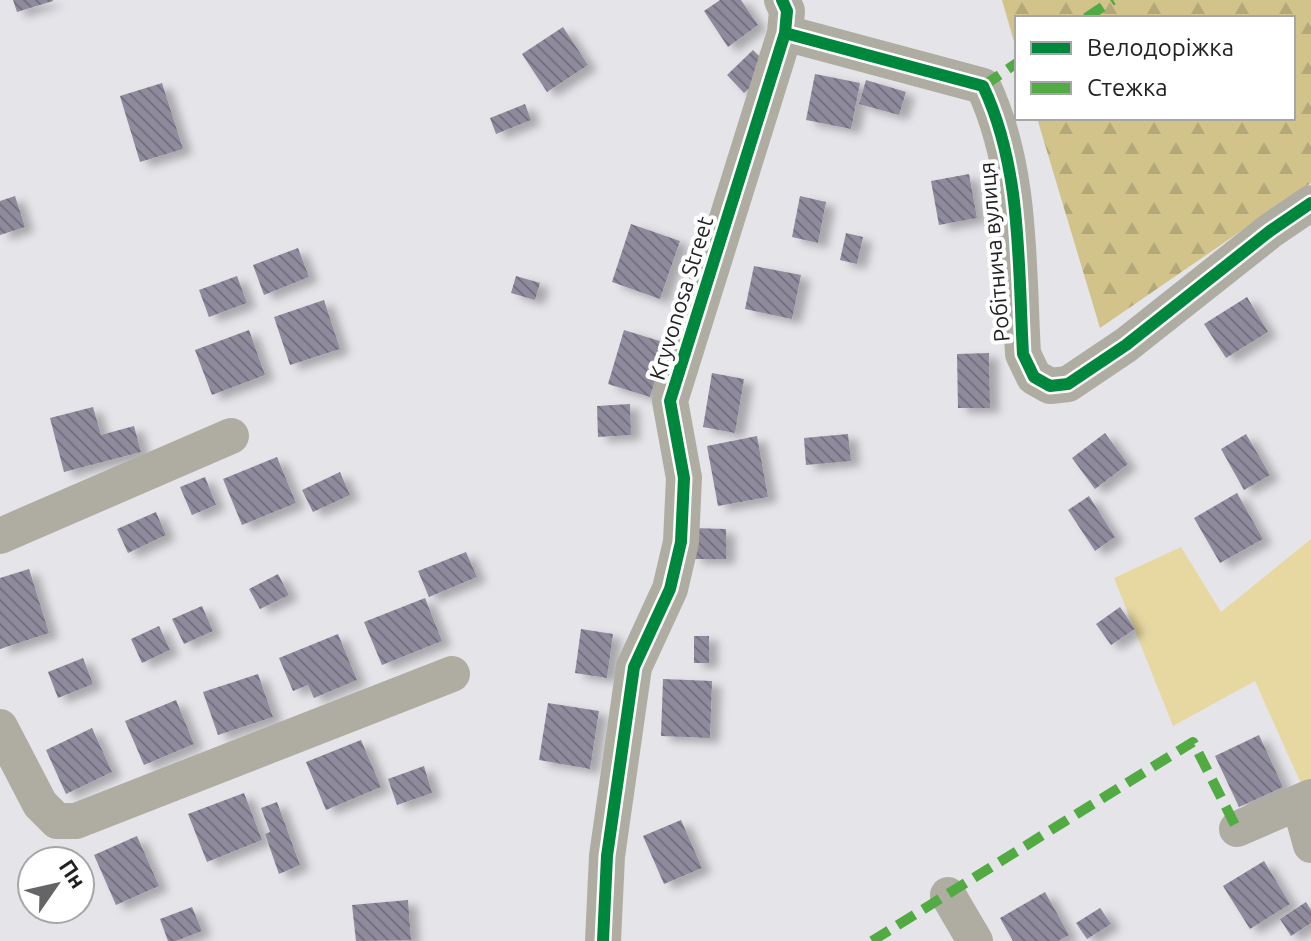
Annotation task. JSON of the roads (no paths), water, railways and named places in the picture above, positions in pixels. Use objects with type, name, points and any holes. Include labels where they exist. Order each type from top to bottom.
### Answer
[{"type":"street","name":"Робітнича вулиця","points":[[784,17],[983,86],[992,105],[1009,166],[1023,354],[1034,377],[1050,386],[1068,384],[1126,345],[1270,231],[1311,203]]},
{"type":"street","name":"Kryvonosa Street","points":[[603,941],[607,856],[634,667],[670,589],[681,542],[684,478],[670,401],[784,17]]},
{"type":"street","points":[[0,536],[231,436]]},
{"type":"street","points":[[0,727],[40,804],[57,821],[76,821],[452,674]]},
{"type":"street","points":[[1237,829],[1305,799],[1311,845]]},
{"type":"street","points":[[948,895],[975,941]]}]
